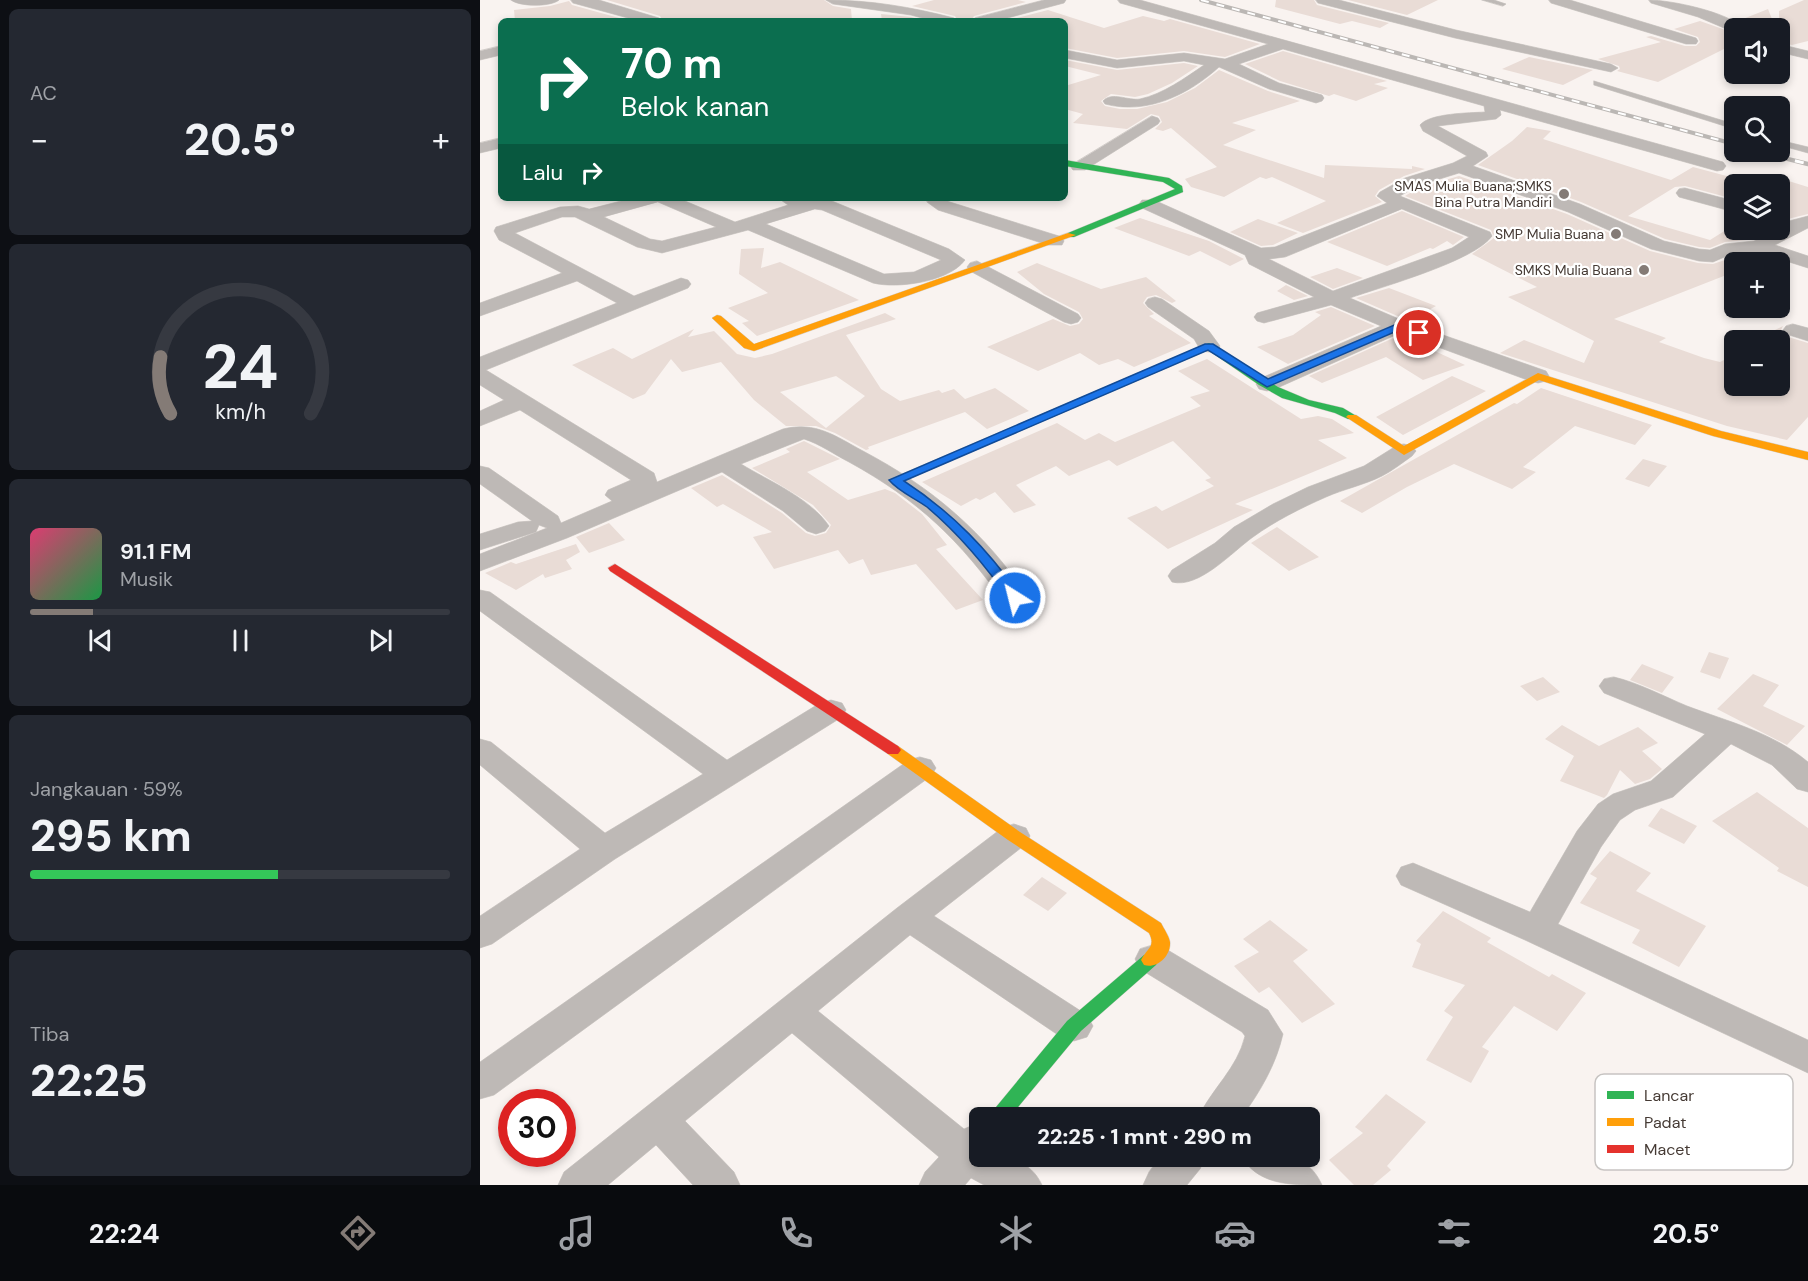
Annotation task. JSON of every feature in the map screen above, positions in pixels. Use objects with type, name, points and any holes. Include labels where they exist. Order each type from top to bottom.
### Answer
[{"type":"street","points":[[518,0],[552,0]]},
{"type":"street","points":[[833,0],[859,2],[940,18]]},
{"type":"street","points":[[991,18],[1059,0]]},
{"type":"street","points":[[1125,0],[1717,166]]},
{"type":"street","points":[[1323,0],[1455,34],[1611,68]]},
{"type":"street","points":[[1556,0],[1691,41]]},
{"type":"street","points":[[1656,0],[1724,23]]},
{"type":"street","points":[[589,1],[643,18]]},
{"type":"street","points":[[1367,11],[1395,3]]},
{"type":"street","points":[[865,18],[895,9]]},
{"type":"street","points":[[609,18],[625,13]]},
{"type":"street","points":[[1655,29],[1671,27],[1703,14]]},
{"type":"street","points":[[1111,101],[1142,103],[1194,80],[1221,63],[1283,44]]},
{"type":"street","points":[[480,56],[498,51]]},
{"type":"street","points":[[1790,51],[1808,55]]},
{"type":"street","points":[[1068,55],[1130,64],[1184,57],[1221,63],[1274,86],[1316,98]]},
{"type":"street","points":[[1068,70],[1092,60]]},
{"type":"street","points":[[1264,317],[1332,298],[1459,252],[1483,236],[1386,196],[1411,182],[1459,167],[1480,156],[1428,125],[1434,122],[1490,116],[1493,115],[1492,104]]},
{"type":"street","points":[[1072,164],[1152,122]]},
{"type":"street","points":[[480,148],[498,144]]},
{"type":"street","points":[[717,318],[754,348],[1055,241],[1179,192],[1179,188],[1166,180],[1072,164]]},
{"type":"street","points":[[1459,167],[1574,208],[1658,245],[1713,256],[1725,250],[1759,246],[1808,262]]},
{"type":"street","points":[[1685,193],[1724,204]]},
{"type":"street","points":[[589,215],[643,201]]},
{"type":"street","points":[[633,303],[502,233],[560,212],[578,211],[655,247],[672,246],[741,226],[795,202],[818,203],[942,252],[955,260],[903,281],[894,282],[880,279],[741,226],[671,201]]},
{"type":"street","points":[[936,201],[944,206],[1055,241]]},
{"type":"street","points":[[1148,204],[1255,254],[1278,253],[1402,203]]},
{"type":"street","points":[[1759,246],[1794,223]]},
{"type":"street","points":[[1255,254],[1256,260],[1332,298],[1399,326],[1538,376],[1717,434],[1808,456]]},
{"type":"street","points":[[977,267],[1071,318]]},
{"type":"street","points":[[486,302],[578,274]]},
{"type":"street","points":[[480,365],[681,284]]},
{"type":"street","points":[[1155,303],[1202,335],[1209,346],[1267,384],[1305,403],[1343,411],[1404,451]]},
{"type":"street","points":[[1267,384],[1399,326]]},
{"type":"street","points":[[895,480],[1209,346]]},
{"type":"street","points":[[480,375],[645,478],[645,483],[641,487],[480,542]]},
{"type":"street","points":[[1181,576],[1224,549],[1243,532],[1282,509],[1317,492],[1373,471],[1404,451],[1538,376]]},
{"type":"street","points":[[480,419],[521,401]]},
{"type":"street","points":[[480,562],[725,464],[791,434],[804,432],[816,435],[929,502],[958,528],[988,561],[1015,598]]},
{"type":"street","points":[[725,464],[792,506],[816,526]]},
{"type":"street","points":[[480,473],[549,520]]},
{"type":"street","points":[[615,568],[920,768],[1014,836],[1155,928],[1161,940],[1160,951],[1074,1026],[1006,1107]]},
{"type":"street","points":[[480,598],[725,774]]},
{"type":"street","points":[[1614,686],[1684,715],[1728,730],[1804,771]]},
{"type":"street","points":[[480,934],[603,850],[831,710]]},
{"type":"street","points":[[1537,930],[1589,839],[1609,812],[1623,802],[1662,789],[1728,730]]},
{"type":"street","points":[[480,749],[603,850]]},
{"type":"street","points":[[480,1083],[920,768]]},
{"type":"street","points":[[578,1185],[909,917],[1014,836]]},
{"type":"street","points":[[1413,876],[1537,930],[1808,1058]]},
{"type":"street","points":[[909,917],[1074,1026]]},
{"type":"street","points":[[1153,959],[1255,1022],[1264,1034],[1262,1047],[1245,1084],[1226,1107]]},
{"type":"street","points":[[793,1012],[969,1144]]},
{"type":"street","points":[[659,1121],[720,1185]]},
{"type":"street","points":[[939,1185],[969,1151]]},
{"type":"street","points":[[999,1167],[1022,1185]]},
{"type":"street","points":[[1163,1185],[1177,1167]]},
{"type":"street","points":[[1277,1167],[1302,1185]]},
{"type":"lane","points":[[1485,0],[1503,4]]},
{"type":"lane","points":[[1597,83],[1724,124]]},
{"type":"lane","points":[[1790,145],[1808,150]]},
{"type":"building","points":[[607,0],[824,0],[833,6],[851,9],[852,18],[661,18]]},
{"type":"building","points":[[934,0],[1018,0],[1026,2],[973,18],[956,18],[912,6]]},
{"type":"building","points":[[1276,0],[1314,0],[1317,5],[1389,23],[1380,28],[1352,21],[1340,24],[1275,7]]},
{"type":"building","points":[[1348,0],[1438,0],[1407,15]]},
{"type":"building","points":[[1808,0],[1808,41],[1790,45],[1790,18],[1779,18],[1779,11]]},
{"type":"building","points":[[569,1],[572,5],[619,18],[515,18],[514,10],[550,6]]},
{"type":"building","points":[[1768,9],[1772,18],[1746,18]]},
{"type":"building","points":[[1048,10],[1104,28],[1143,16],[1164,21],[1170,19],[1260,44],[1225,57],[1184,51],[1117,58],[1068,49],[1068,18],[1017,18]]},
{"type":"building","points":[[881,14],[914,18],[882,18]]},
{"type":"building","points":[[1700,21],[1724,29],[1724,49],[1658,82],[1617,71],[1620,69],[1619,66],[1598,59],[1661,42],[1646,37],[1651,36],[1685,46],[1696,46],[1700,42],[1698,37],[1674,29]]},
{"type":"building","points":[[1283,51],[1387,81],[1374,84],[1388,88],[1356,101],[1334,94],[1329,96],[1280,81],[1245,64]]},
{"type":"building","points":[[1529,57],[1593,70],[1563,85],[1502,69]]},
{"type":"building","points":[[1068,61],[1117,70],[1184,63],[1198,66],[1172,83],[1148,94],[1135,97],[1111,94],[1101,101],[1105,106],[1120,109],[1137,109],[1167,102],[1195,88],[1219,70],[1268,91],[1300,101],[1232,123],[1256,130],[1223,145],[1324,178],[1325,165],[1412,169],[1412,166],[1425,169],[1404,176],[1379,190],[1375,196],[1382,202],[1303,233],[1277,223],[1326,201],[1272,177],[1266,179],[1260,177],[1224,197],[1191,187],[1185,179],[1217,167],[1171,128],[1163,131],[1155,129],[1162,122],[1159,116],[1151,114],[1127,129],[1073,123],[1083,114],[1068,110],[1068,85],[1101,75],[1068,67]]},
{"type":"building","points":[[1527,127],[1551,131],[1543,139],[1671,180],[1693,167],[1724,175],[1724,196],[1685,186],[1675,187],[1628,216],[1710,240],[1724,231],[1724,240],[1747,240],[1725,242],[1710,248],[1665,239],[1581,202],[1478,165],[1512,141]]},
{"type":"building","points":[[1459,176],[1567,214],[1650,251],[1698,263],[1713,264],[1724,260],[1724,276],[1614,319],[1666,338],[1659,342],[1704,358],[1720,362],[1724,360],[1724,396],[1790,396],[1790,338],[1808,343],[1808,417],[1787,440],[1727,426],[1500,353],[1524,340],[1584,363],[1594,341],[1508,297],[1537,287],[1472,254],[1494,238],[1491,230],[1405,196],[1418,188]]},
{"type":"building","points":[[1790,181],[1808,187],[1808,214],[1790,218]]},
{"type":"building","points":[[1402,211],[1464,237],[1453,245],[1447,241],[1433,249],[1430,248],[1387,266],[1327,242]]},
{"type":"building","points":[[1140,218],[1209,241],[1244,259],[1230,266],[1200,251],[1189,256],[1114,228]]},
{"type":"building","points":[[1258,219],[1298,233],[1273,245],[1261,246],[1230,232]]},
{"type":"building","points":[[764,248],[761,268],[780,262],[859,300],[757,336],[742,323],[749,321],[728,308],[768,293],[739,274],[741,249]]},
{"type":"building","points":[[1037,263],[1101,289],[1146,277],[1176,301],[1172,303],[1156,295],[1147,297],[1143,303],[1154,314],[1149,316],[1191,343],[1134,367],[1118,359],[1099,365],[1080,353],[1038,371],[987,347],[1053,319],[1070,326],[1079,324],[1083,319],[1079,312],[1044,294],[1017,272]]},
{"type":"building","points":[[1337,268],[1363,278],[1333,289],[1310,277]]},
{"type":"building","points":[[1286,285],[1308,296],[1294,300],[1277,291]]},
{"type":"building","points":[[1389,288],[1436,306],[1409,321],[1356,298]]},
{"type":"building","points":[[1331,307],[1375,326],[1288,364],[1257,347],[1293,335],[1321,315],[1315,312]]},
{"type":"building","points":[[885,313],[896,319],[846,335],[881,389],[900,401],[939,390],[942,393],[954,389],[965,399],[995,388],[1029,411],[987,429],[965,412],[868,447],[869,449],[866,450],[835,433],[816,426],[786,426],[754,400],[721,362],[682,372],[671,359],[645,394],[633,399],[572,365],[613,348],[632,359],[694,329],[688,337],[714,331],[737,354],[755,358]],"holes":[[[836,376],[865,396],[826,428],[780,392]]]},
{"type":"building","points":[[1400,335],[1465,365],[1423,380],[1386,357],[1322,383],[1309,376]]},
{"type":"building","points":[[1207,359],[1301,419],[1318,416],[1332,419],[1354,433],[1318,440],[1347,458],[1235,504],[1253,510],[1168,549],[1127,518],[1156,506],[1162,511],[1214,486],[1205,480],[1211,478],[1173,441],[1117,466],[1109,460],[1069,476],[1056,466],[1016,485],[1036,505],[1014,513],[995,492],[961,506],[922,482],[1057,423],[1085,440],[1099,433],[1115,442],[1201,406],[1190,397],[1210,391],[1178,371]]},
{"type":"building","points":[[1452,376],[1486,391],[1403,435],[1376,417]]},
{"type":"building","points":[[1541,388],[1652,425],[1635,445],[1575,426],[1523,467],[1536,472],[1512,489],[1454,464],[1362,513],[1340,501],[1514,403],[1517,404]]},
{"type":"building","points":[[804,441],[840,459],[807,472],[848,500],[885,489],[895,493],[922,514],[947,545],[936,549],[983,600],[956,610],[916,564],[871,575],[863,559],[849,564],[838,550],[774,569],[753,537],[772,532],[723,504],[717,507],[691,488],[722,475],[782,513],[806,533],[815,536],[826,533],[831,525],[813,505],[752,468],[790,452],[786,449]]},
{"type":"building","points":[[1643,459],[1667,466],[1649,487],[1625,479]]},
{"type":"building","points":[[609,523],[625,540],[589,553],[576,537]]},
{"type":"building","points":[[1277,527],[1319,557],[1289,571],[1251,543]]},
{"type":"building","points":[[576,544],[580,552],[566,560],[572,569],[545,578],[543,574],[516,590],[485,573],[511,562],[516,564]]},
{"type":"building","points":[[1709,652],[1729,658],[1720,679],[1700,672]]},
{"type":"building","points":[[1642,664],[1674,677],[1662,693],[1630,680]]},
{"type":"building","points":[[1753,674],[1779,685],[1763,706],[1805,726],[1787,745],[1717,709]]},
{"type":"building","points":[[1543,677],[1560,692],[1537,701],[1520,686]]},
{"type":"building","points":[[1562,725],[1599,746],[1638,727],[1658,743],[1642,751],[1662,769],[1650,779],[1635,784],[1620,770],[1604,798],[1560,781],[1574,756],[1545,739]]},
{"type":"building","points":[[1757,792],[1808,828],[1808,887],[1777,871],[1779,868],[1712,821]]},
{"type":"building","points":[[1661,808],[1697,826],[1684,844],[1648,826]]},
{"type":"building","points":[[1610,851],[1651,873],[1636,891],[1706,926],[1679,967],[1632,943],[1640,930],[1580,903],[1597,878],[1590,874]]},
{"type":"building","points":[[1042,877],[1067,893],[1048,911],[1023,895]]},
{"type":"building","points":[[1443,911],[1491,938],[1487,942],[1549,977],[1552,974],[1586,993],[1557,1031],[1514,1006],[1482,1047],[1489,1051],[1471,1083],[1426,1060],[1453,1017],[1444,1011],[1465,985],[1412,967],[1421,944],[1416,941]]},
{"type":"building","points":[[1270,920],[1308,950],[1293,961],[1335,1004],[1302,1023],[1269,987],[1259,993],[1234,966],[1259,952],[1243,939]]},
{"type":"building","points":[[1386,1094],[1426,1122],[1387,1166],[1391,1170],[1373,1185],[1354,1185],[1329,1160],[1363,1133],[1355,1127]]},
{"type":"railway","points":[[1201,0],[1724,141]]},
{"type":"railway","points":[[1790,160],[1808,164]]},
{"type":"traffic: fast","points":[[1068,164],[1166,180],[1179,188],[1179,192],[1071,235]]},
{"type":"traffic: fast","points":[[895,480],[1209,346],[1263,383],[1286,395],[1346,413],[1352,417]]},
{"type":"traffic: fast","points":[[1006,1107],[1074,1026],[1150,960]]},
{"type":"traffic: slow","points":[[717,318],[748,346],[754,348],[1071,235]]},
{"type":"traffic: slow","points":[[1352,417],[1404,451],[1538,376],[1717,434],[1808,456]]},
{"type":"traffic: slow","points":[[893,750],[1014,836],[1155,928],[1161,940],[1160,951],[1150,960]]},
{"type":"traffic: jam","points":[[615,568],[893,750]]},
{"type":"place","name":"SMAS Mulia Buana;SMKS Bina Putra Mandiri","points":[[1564,194]]},
{"type":"place","name":"SMP Mulia Buana","points":[[1616,234]]},
{"type":"place","name":"SMKS Mulia Buana","points":[[1644,270]]},
{"type":"route","points":[[1015,598],[988,561],[958,528],[929,502],[895,480],[1209,346],[1267,384],[1399,326],[1419,333]]}]
